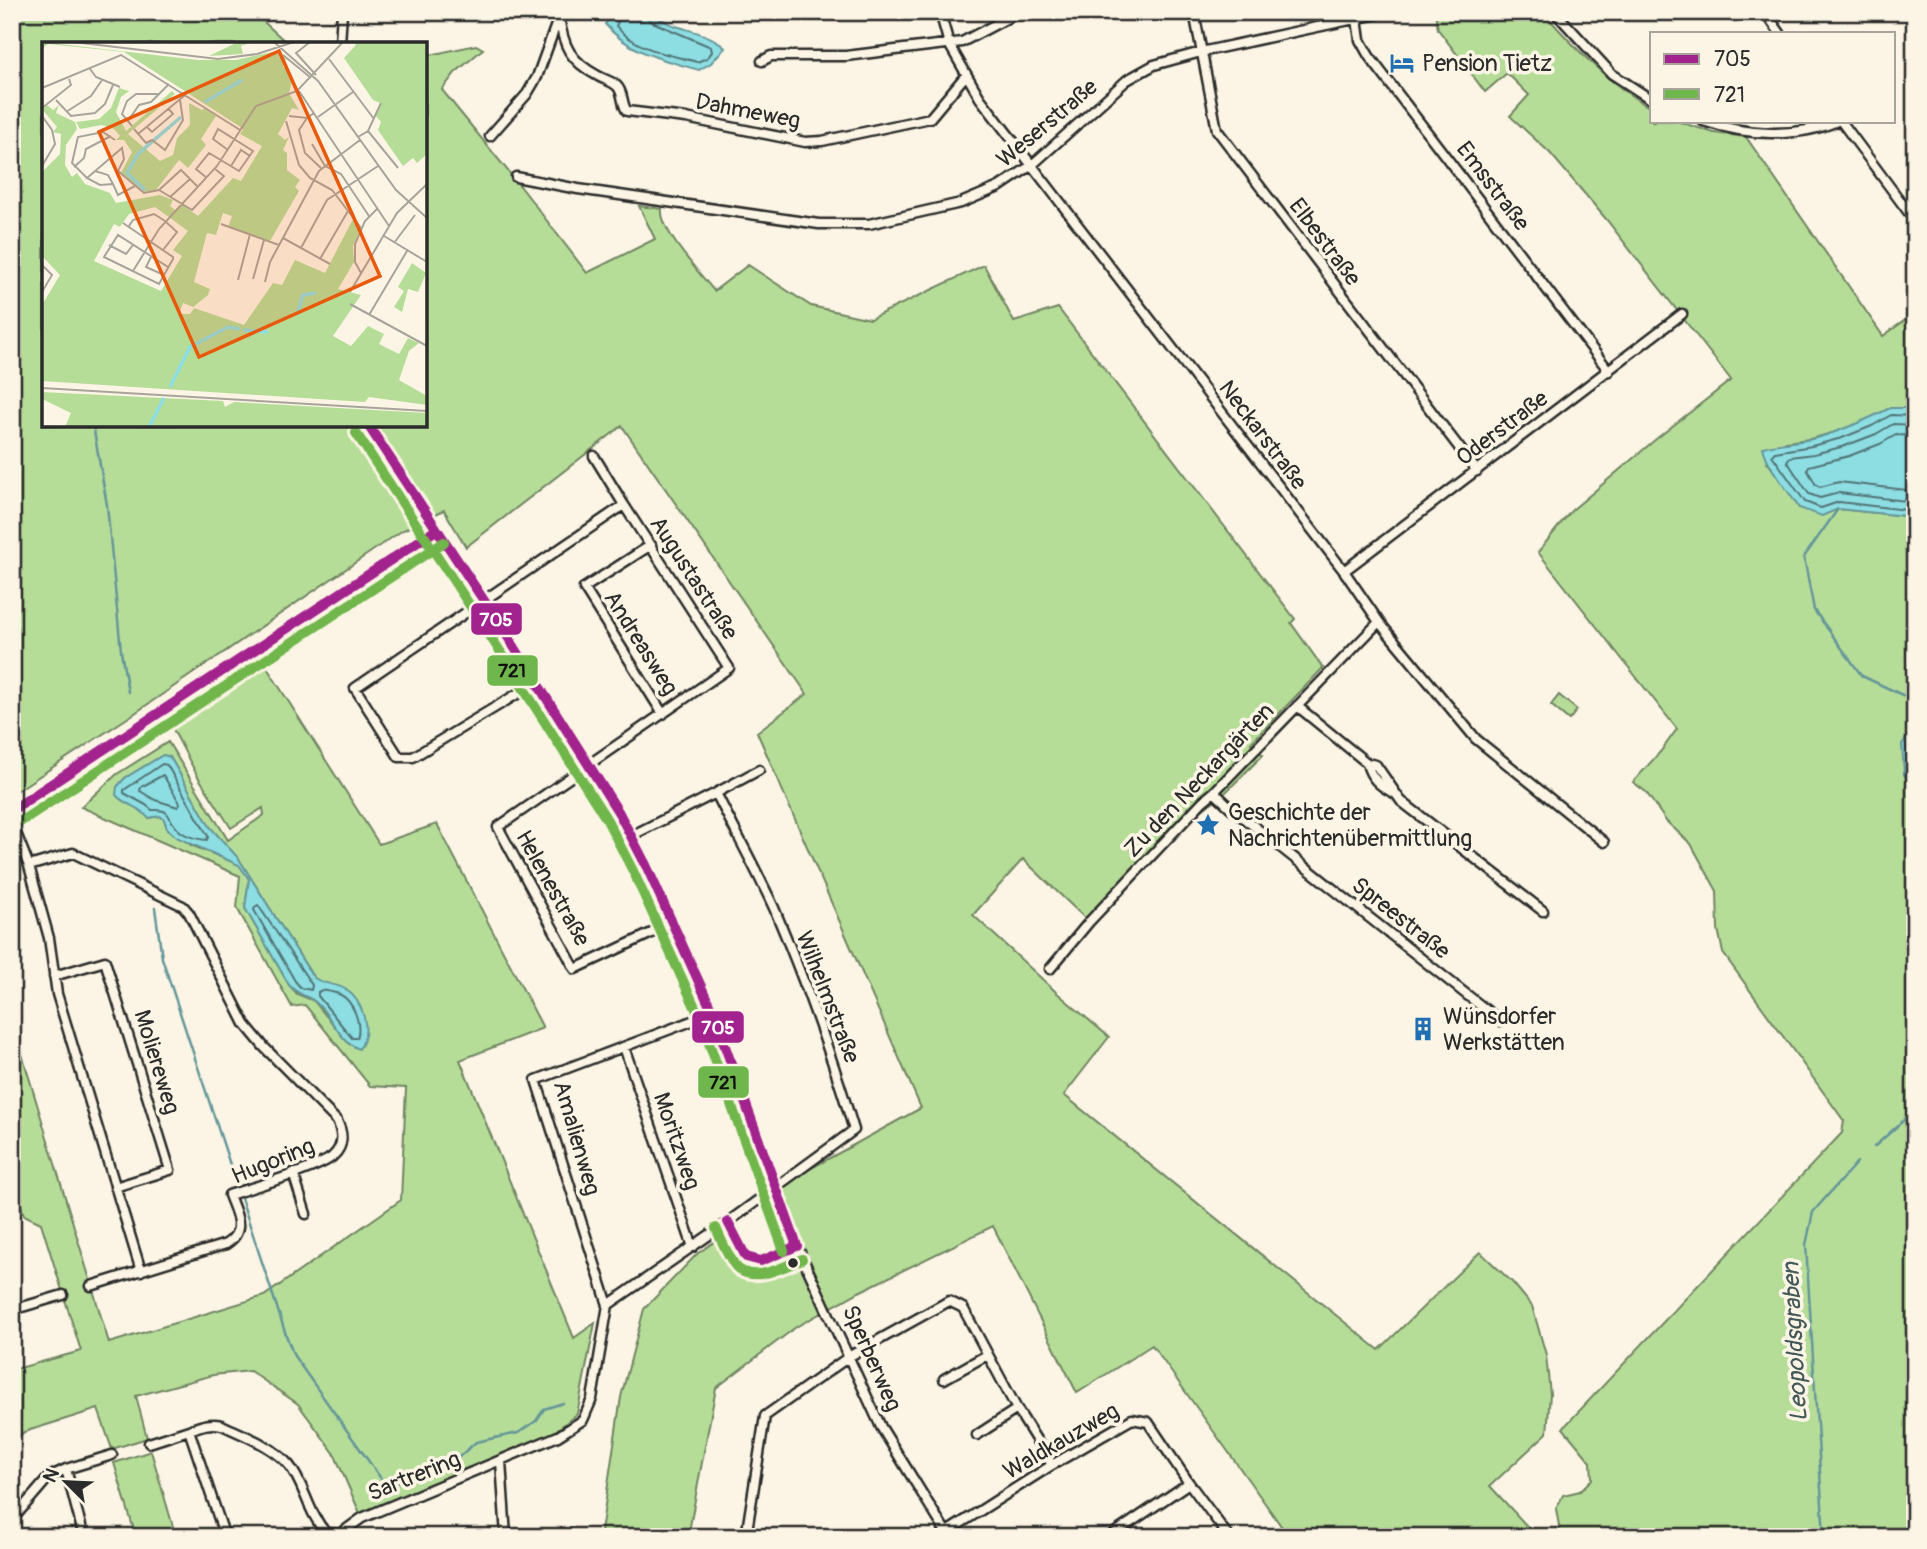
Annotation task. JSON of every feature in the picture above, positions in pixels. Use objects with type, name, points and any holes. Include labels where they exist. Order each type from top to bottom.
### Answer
[{"type":"street","points":[[341,42],[342,12]]},
{"type":"street","name":"Neckarstraße","points":[[940,12],[949,44],[980,98],[1344,571],[1378,622],[1476,739],[1604,842]]},
{"type":"street","points":[[762,61],[771,55],[846,56],[962,42],[1019,12]]},
{"type":"street","name":"Elbestraße","points":[[1194,12],[1217,130],[1314,261],[1477,471]]},
{"type":"street","name":"Weserstraße","points":[[516,177],[592,191],[805,222],[869,223],[961,203],[999,187],[1032,165],[1141,71],[1154,65],[1201,52],[1387,12]]},
{"type":"street","points":[[1555,12],[1612,74],[1650,99]]},
{"type":"street","points":[[1765,12],[1779,32]]},
{"type":"street","points":[[490,136],[527,94],[537,77],[559,14]]},
{"type":"street","name":"Dahmeweg","points":[[559,14],[568,52],[597,76],[614,83],[621,90],[623,106],[627,111],[686,118],[805,142],[930,118],[966,75]]},
{"type":"street","name":"Emsstraße","points":[[1357,19],[1360,40],[1369,56],[1609,371]]},
{"type":"street","points":[[1707,122],[1744,132],[1819,129],[1836,122]]},
{"type":"street","points":[[1840,122],[1915,220]]},
{"type":"street","name":"Oderstraße","points":[[1344,571],[1682,314]]},
{"type":"street","name":"Sperberweg","points":[[369,427],[537,682],[631,836],[713,1013],[797,1246],[881,1427],[945,1535]]},
{"type":"street","name":"Augustastraße","points":[[589,766],[729,668],[594,456]]},
{"type":"street","name":"Augustastraße","points":[[537,682],[413,757],[399,757],[355,688],[624,505]]},
{"type":"street","points":[[12,810],[436,530]]},
{"type":"street","name":"Andreasweg","points":[[651,545],[584,588],[663,714]]},
{"type":"street","name":"Zu den Neckargärten","points":[[1050,969],[1089,922],[1202,802],[1378,622]]},
{"type":"street","points":[[1297,706],[1367,763],[1376,765],[1394,793],[1543,911]]},
{"type":"street","name":"Helenestraße","points":[[589,766],[498,827],[575,969],[673,923]]},
{"type":"street","points":[[631,836],[759,770]]},
{"type":"street","name":"Spreestraße","points":[[1214,792],[1500,1021]]},
{"type":"street","name":"Wilhelmstraße","points":[[716,793],[773,906],[828,1044],[854,1130],[775,1188]]},
{"type":"street","points":[[12,823],[29,866],[49,938],[57,994],[141,1271],[91,1286]]},
{"type":"street","name":"Hugoring","points":[[29,866],[73,853],[175,901],[190,913],[245,1024],[337,1121],[341,1129],[341,1146],[328,1161],[229,1195],[238,1221],[235,1238],[226,1244],[141,1271]]},
{"type":"street","name":"Moliereweg","points":[[54,976],[105,961],[170,1170],[114,1187]]},
{"type":"street","name":"Amalienweg","points":[[608,1305],[536,1080],[713,1013]]},
{"type":"street","name":"Moritzweg","points":[[624,1047],[693,1247]]},
{"type":"street","points":[[293,1173],[306,1214]]},
{"type":"street","points":[[608,1305],[775,1188]]},
{"type":"street","points":[[13,1306],[63,1295]]},
{"type":"street","points":[[746,1537],[765,1416],[850,1356],[949,1301],[963,1307],[1017,1409],[1052,1465]]},
{"type":"street","name":"Sartrering","points":[[149,1443],[215,1423],[255,1441],[289,1465],[317,1523],[326,1534],[340,1534],[362,1518],[558,1436],[583,1420],[592,1399],[608,1305]]},
{"type":"street","points":[[944,1379],[987,1355]]},
{"type":"street","points":[[977,1435],[1017,1409]]},
{"type":"street","name":"Waldkauzweg","points":[[945,1535],[1052,1465],[1132,1419],[1149,1422],[1229,1537]]},
{"type":"street","points":[[189,1430],[225,1537]]},
{"type":"street","points":[[12,1520],[49,1477],[112,1455]]},
{"type":"street","points":[[501,1461],[506,1537]]},
{"type":"street","points":[[66,1469],[84,1537]]},
{"type":"street","points":[[1109,1537],[1189,1483]]},
{"type":"green space","points":[[12,12],[106,12],[111,22],[146,12],[257,12],[286,42],[42,42],[42,427],[427,427],[427,56],[476,45],[483,49],[455,73],[442,90],[587,273],[655,239],[639,206],[662,209],[663,218],[673,239],[714,291],[748,265],[811,306],[870,319],[984,265],[1014,322],[1058,308],[1295,619],[1291,623],[1323,668],[1251,743],[1263,755],[1226,792],[1170,834],[1089,922],[1023,859],[973,915],[1109,1037],[1064,1095],[1379,1350],[1480,1252],[1513,1283],[1532,1306],[1546,1355],[1550,1394],[1547,1433],[1490,1486],[1537,1537],[1289,1537],[1152,1345],[1077,1393],[993,1226],[859,1292],[796,1327],[716,1388],[688,1537],[592,1537],[601,1532],[621,1397],[644,1309],[697,1254],[725,1234],[754,1271],[802,1248],[775,1188],[921,1108],[757,732],[807,694],[622,426],[466,547],[444,510],[403,530],[12,794]]},
{"type":"green space","points":[[1435,12],[1543,12],[1594,65],[1650,108],[1650,122],[1680,122],[1714,133],[1746,137],[1883,336],[1915,313],[1915,412],[1911,408],[1890,408],[1870,420],[1840,431],[1786,442],[1767,462],[1799,508],[1915,517],[1915,728],[1910,732],[1904,774],[1915,794],[1915,1537],[1561,1537],[1556,1509],[1563,1495],[1580,1491],[1592,1479],[1591,1462],[1563,1428],[1842,1133],[1844,1121],[1723,953],[1718,929],[1717,891],[1691,844],[1666,821],[1646,792],[1633,782],[1677,729],[1538,552],[1571,511],[1731,380],[1606,219],[1550,153],[1510,116],[1529,95],[1507,73],[1485,92],[1438,29]]},
{"type":"green space","points":[[259,655],[379,844],[437,824],[543,1028],[460,1060],[574,1338],[595,1323],[577,1414],[549,1436],[406,1495],[362,1518],[334,1453],[298,1404],[250,1371],[213,1375],[136,1396],[147,1438],[112,1449],[98,1409],[24,1432],[12,1443],[12,1370],[81,1351],[41,1223],[24,1215],[12,1174],[12,1021],[109,1343],[264,1296],[401,1200],[406,1088],[370,1086],[305,1005],[292,1007],[237,908],[240,876],[81,807],[117,774],[168,742],[228,840],[264,815],[263,808],[231,828],[197,775],[167,718],[240,671]],"holes":[[[163,755],[170,757],[210,827],[239,859],[313,977],[320,983],[350,1045],[314,1001],[297,994],[289,985],[245,908],[249,879],[240,865],[191,845],[167,828],[160,816],[149,818],[143,811],[127,803],[117,787],[125,778]]]},
{"type":"green space","points":[[1559,695],[1577,710],[1569,720],[1551,705]]},
{"type":"green space","points":[[151,1451],[176,1537],[136,1537],[114,1463]]},
{"type":"water","points":[[647,12],[673,25],[707,36],[725,48],[711,63],[699,70],[636,49],[614,34],[605,24],[618,14]]},
{"type":"water","points":[[1890,408],[1911,408],[1915,412],[1915,517],[1838,509],[1822,516],[1799,508],[1773,471],[1763,447],[1822,436],[1852,426]]},
{"type":"water","points":[[1915,728],[1915,794],[1904,774],[1902,744]]},
{"type":"water","points":[[163,755],[170,757],[210,827],[239,859],[313,977],[345,989],[357,1001],[365,1026],[363,1042],[359,1049],[345,1039],[319,1005],[289,985],[245,908],[249,879],[239,865],[176,837],[160,816],[148,818],[116,795],[117,787],[125,778]]},
{"type":"waterway","points":[[93,427],[107,505],[121,651],[128,692]]},
{"type":"waterway","points":[[1838,509],[1804,557],[1814,610],[1862,676],[1915,701]]},
{"type":"waterway","points":[[155,908],[162,958],[294,1356],[382,1480],[401,1483],[452,1463],[476,1442],[518,1433],[536,1421],[544,1409],[563,1403]]},
{"type":"waterway","name":"Leopoldsgraben","points":[[1874,1147],[1915,1110]]},
{"type":"waterway","name":"Leopoldsgraben","points":[[1824,1537],[1806,1245],[1813,1212],[1857,1162]]},
{"type":"transit line","name":"705","points":[[369,427],[508,637],[619,813],[646,865],[713,1013],[797,1246]]},
{"type":"transit line","name":"721","points":[[356,433],[607,820],[700,1018],[784,1251]]},
{"type":"transit line","name":"705","points":[[12,810],[436,530]]},
{"type":"transit line","name":"721","points":[[20,822],[444,542]]},
{"type":"transit line","name":"705","points":[[728,1222],[746,1257],[761,1261],[797,1246]]},
{"type":"transit line","name":"721","points":[[716,1228],[734,1264],[748,1274],[767,1273],[802,1259]]},
{"type":"place","name":"Pension Tietz","points":[[1402,63]]},
{"type":"place","name":"Geschichte der Nachrichtenübermittlung","points":[[1208,825]]},
{"type":"place","name":"Wünsdorfer Werkstätten","points":[[1423,1029]]}]
